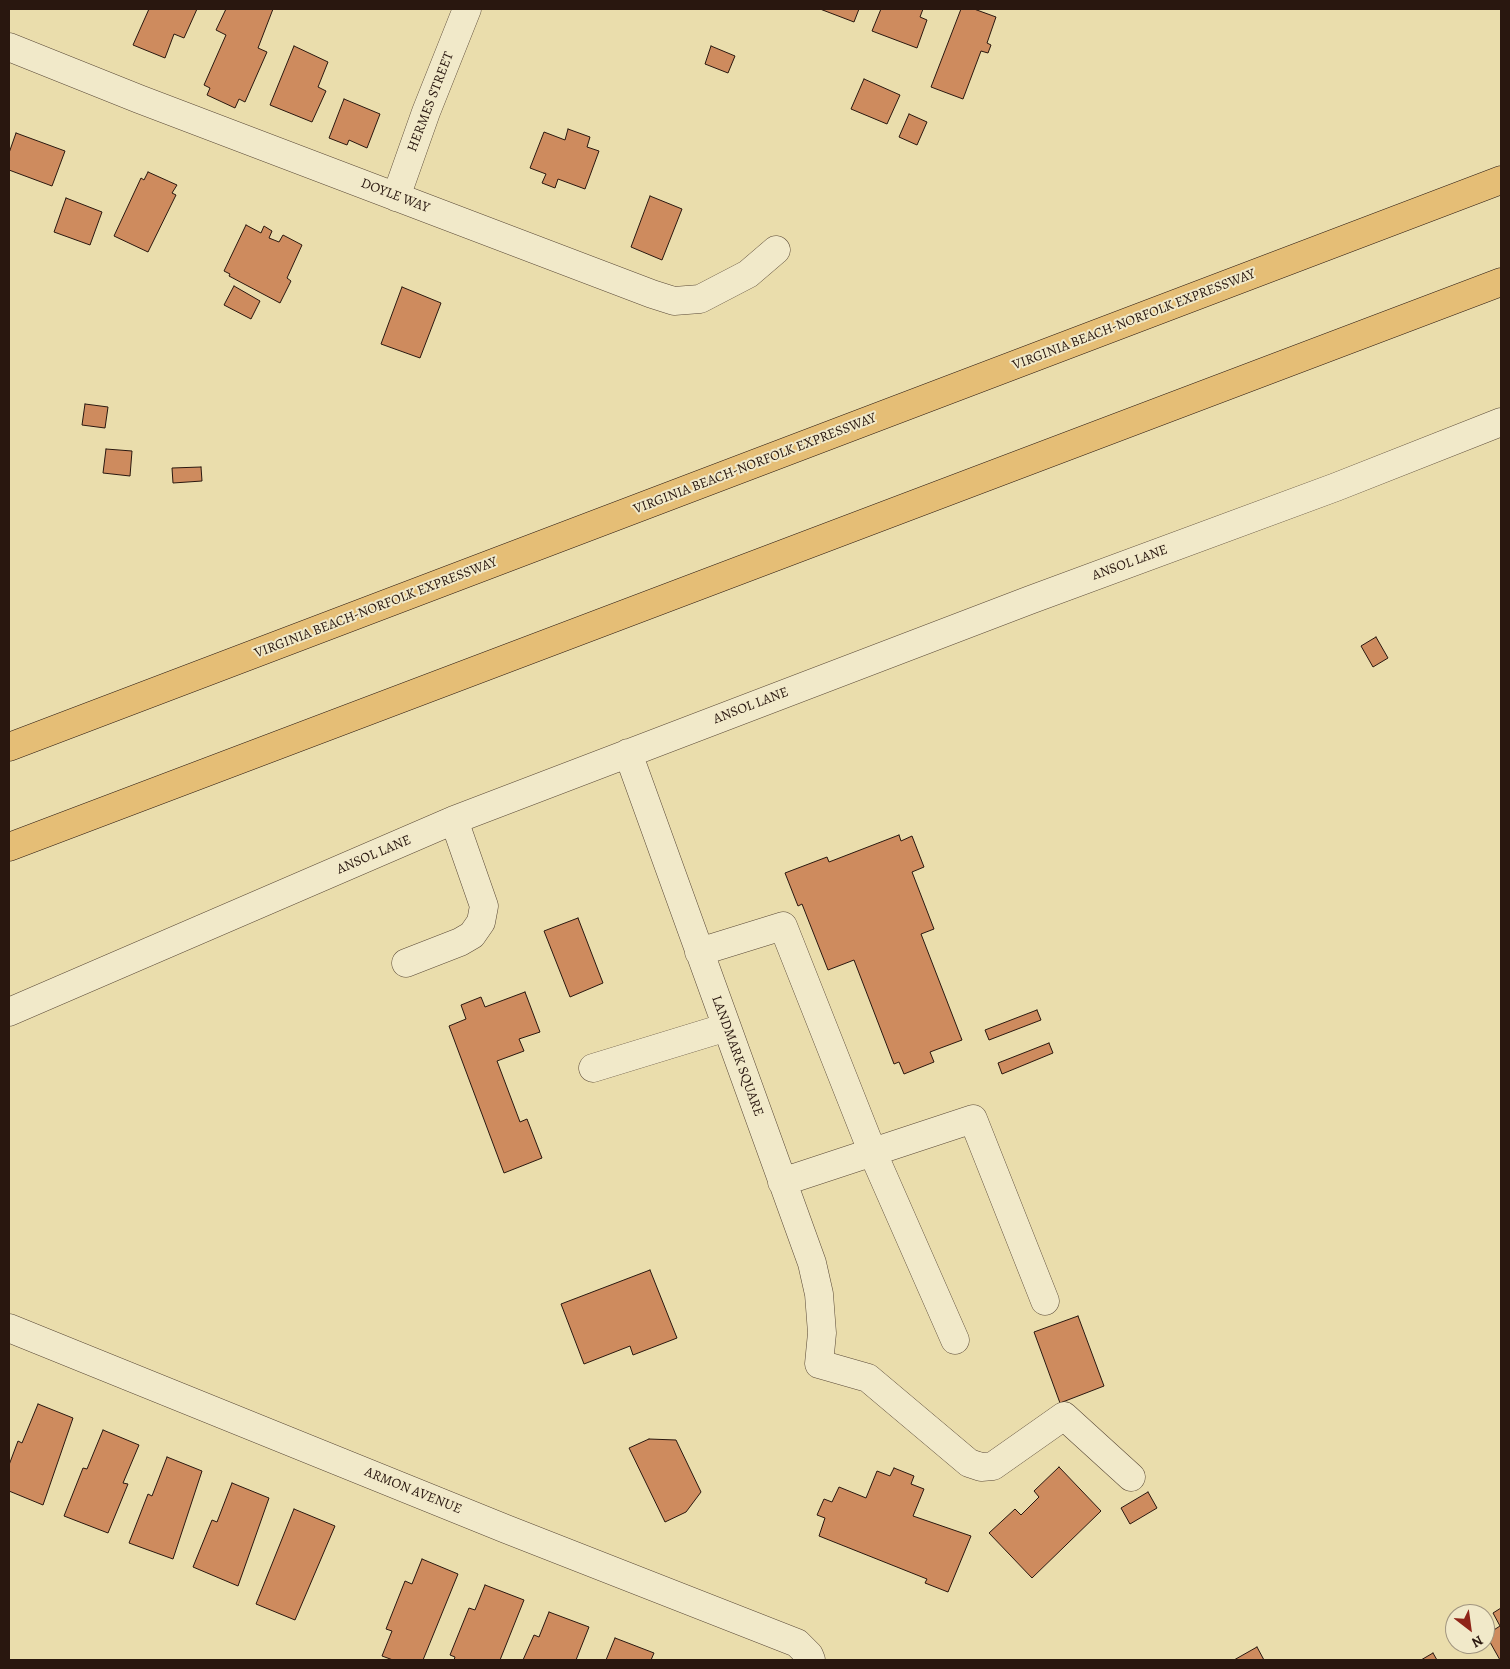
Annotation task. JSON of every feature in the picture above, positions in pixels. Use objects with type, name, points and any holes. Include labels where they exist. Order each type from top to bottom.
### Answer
[{"type":"highway","name":"VIRGINIA BEACH-NORFOLK EXPRESSWAY","points":[[9,747],[1501,180]]},
{"type":"highway","points":[[9,847],[1501,282]]},
{"type":"street","name":"HERMES STREET","points":[[396,197],[426,112],[467,9]]},
{"type":"street","name":"DOYLE WAY","points":[[9,47],[139,99],[674,301],[700,299],[748,274],[776,250]]},
{"type":"street","name":"ANSOL LANE","points":[[9,1012],[454,820],[1030,600],[1336,487],[1501,422]]},
{"type":"street","name":"LANDMARK SQUARE","points":[[628,753],[812,1263],[819,1294],[822,1333],[819,1364],[868,1378],[969,1463],[981,1467],[993,1466],[1064,1416],[1131,1477]]},
{"type":"street","points":[[406,963],[472,936],[481,922],[484,906],[454,820]]},
{"type":"street","points":[[700,952],[783,926],[872,1151],[955,1340]]},
{"type":"street","points":[[593,1068],[727,1026]]},
{"type":"street","points":[[782,1182],[974,1119],[1045,1301]]},
{"type":"street","name":"ARMON AVENUE","points":[[9,1328],[506,1529],[797,1643],[809,1655],[810,1660]]},
{"type":"building","points":[[149,9],[197,9],[184,38],[174,34],[165,58],[133,45]]},
{"type":"building","points":[[226,9],[273,9],[258,48],[267,52],[245,102],[239,99],[235,108],[207,95],[210,88],[204,85],[226,35],[216,30]]},
{"type":"building","points":[[820,9],[859,9],[854,22]]},
{"type":"building","points":[[881,9],[923,9],[920,17],[927,20],[917,48],[872,31]]},
{"type":"building","points":[[961,9],[974,9],[996,17],[987,43],[991,45],[988,53],[981,51],[963,99],[931,87]]},
{"type":"building","points":[[294,46],[328,62],[318,87],[326,91],[312,122],[270,105]]},
{"type":"building","points":[[711,46],[735,56],[728,73],[705,64]]},
{"type":"building","points":[[864,79],[900,95],[887,124],[851,109]]},
{"type":"building","points":[[344,99],[380,114],[367,148],[349,140],[347,145],[329,138]]},
{"type":"building","points":[[909,114],[927,122],[917,145],[899,137]]},
{"type":"building","points":[[568,129],[590,137],[587,147],[599,151],[585,189],[558,179],[555,188],[542,183],[546,174],[530,168],[544,132],[565,140]]},
{"type":"building","points":[[16,133],[65,151],[52,186],[9,170],[9,153]]},
{"type":"building","points":[[148,172],[177,185],[172,193],[176,195],[148,252],[114,236],[141,178],[144,180]]},
{"type":"building","points":[[650,196],[682,209],[662,260],[631,247]]},
{"type":"building","points":[[66,198],[102,212],[90,245],[54,232]]},
{"type":"building","points":[[246,225],[261,233],[264,226],[272,231],[269,238],[279,242],[283,235],[302,245],[287,278],[291,281],[280,303],[229,276],[230,274],[224,271]]},
{"type":"building","points":[[234,286],[260,301],[251,319],[224,305]]},
{"type":"building","points":[[402,287],[441,303],[420,358],[381,344]]},
{"type":"building","points":[[85,404],[108,407],[105,428],[82,425]]},
{"type":"building","points":[[106,449],[132,451],[130,476],[103,473]]},
{"type":"building","points":[[201,467],[202,481],[173,483],[172,468]]},
{"type":"building","points":[[1376,637],[1388,658],[1373,667],[1361,646]]},
{"type":"building","points":[[899,835],[901,841],[912,836],[924,867],[912,872],[934,929],[921,934],[962,1040],[930,1052],[934,1062],[904,1074],[899,1062],[894,1064],[854,960],[828,970],[802,904],[798,906],[785,873],[827,857],[829,862]]},
{"type":"building","points":[[578,918],[603,983],[570,997],[544,931]]},
{"type":"building","points":[[525,992],[540,1032],[519,1039],[524,1051],[497,1061],[520,1122],[527,1119],[542,1158],[504,1173],[449,1026],[466,1019],[461,1005],[481,997],[485,1007]]},
{"type":"building","points":[[1037,1010],[1041,1020],[989,1040],[985,1030]]},
{"type":"building","points":[[1049,1043],[1053,1053],[1002,1074],[998,1063]]},
{"type":"building","points":[[650,1270],[677,1338],[633,1355],[630,1346],[584,1364],[561,1304]]},
{"type":"building","points":[[1078,1316],[1104,1386],[1060,1403],[1034,1332]]},
{"type":"building","points":[[38,1404],[73,1418],[43,1505],[9,1491],[9,1465],[18,1441],[22,1443]]},
{"type":"building","points":[[103,1430],[139,1445],[123,1483],[128,1484],[108,1533],[64,1516],[83,1468],[87,1469]]},
{"type":"building","points":[[649,1439],[676,1440],[701,1492],[686,1512],[665,1522],[629,1448]]},
{"type":"building","points":[[167,1457],[202,1471],[173,1559],[129,1543],[148,1494],[152,1496]]},
{"type":"building","points":[[1059,1467],[1101,1511],[1032,1578],[989,1533],[1015,1509],[1021,1515],[1039,1497],[1034,1491]]},
{"type":"building","points":[[894,1468],[914,1476],[911,1484],[924,1489],[913,1516],[971,1536],[948,1592],[925,1583],[927,1579],[819,1536],[825,1518],[817,1515],[824,1499],[832,1502],[839,1487],[866,1498],[877,1471],[890,1476]]},
{"type":"building","points":[[232,1483],[269,1498],[238,1586],[193,1567],[212,1520],[217,1522]]},
{"type":"building","points":[[1148,1492],[1157,1508],[1130,1524],[1121,1508]]},
{"type":"building","points":[[294,1509],[335,1526],[295,1620],[256,1604]]},
{"type":"building","points":[[422,1559],[458,1574],[423,1660],[393,1660],[382,1656],[392,1631],[386,1629],[405,1581],[412,1584]]},
{"type":"building","points":[[485,1585],[524,1600],[500,1660],[454,1660],[455,1657],[450,1655],[469,1608],[475,1610]]},
{"type":"building","points":[[1501,1608],[1501,1660],[1495,1651],[1495,1629],[1500,1626],[1495,1617],[1495,1612]]},
{"type":"building","points":[[549,1612],[589,1627],[576,1660],[523,1660],[534,1635],[539,1637]]},
{"type":"building","points":[[615,1638],[654,1653],[651,1660],[606,1660]]},
{"type":"building","points":[[1257,1647],[1264,1660],[1234,1660]]},
{"type":"building","points":[[1433,1653],[1437,1660],[1421,1660]]}]
